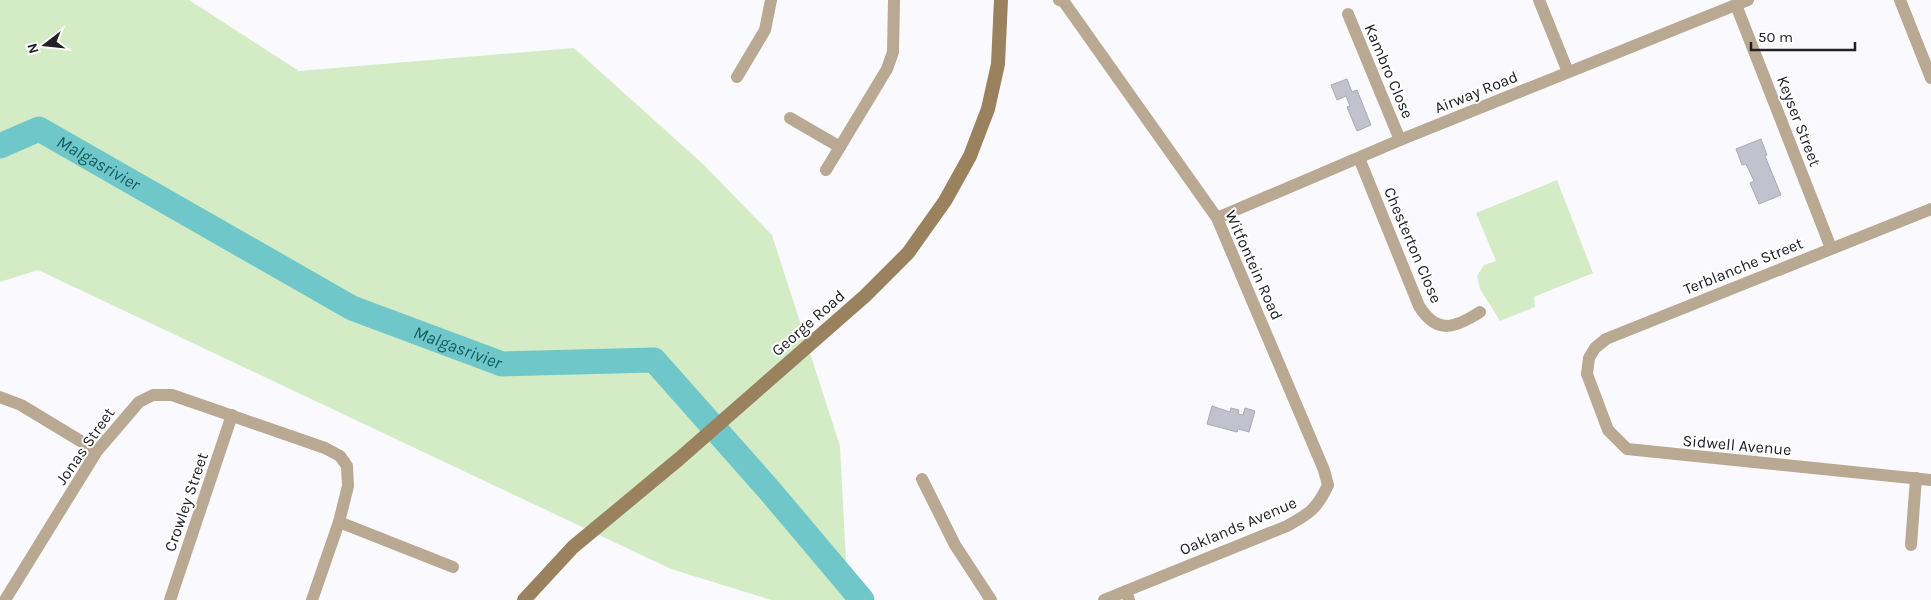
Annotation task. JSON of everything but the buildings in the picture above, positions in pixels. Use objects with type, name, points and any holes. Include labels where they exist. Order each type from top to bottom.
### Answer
[{"type":"main road","name":"George Road","points":[[524,600],[573,547],[679,460],[865,296],[908,253],[945,201],[970,156],[988,109],[998,64],[1001,0]]},
{"type":"street","points":[[737,77],[765,30],[770,0]]},
{"type":"street","points":[[826,170],[887,69],[893,52],[894,0]]},
{"type":"street","points":[[1539,0],[1568,72]]},
{"type":"street","points":[[1900,0],[1931,78]]},
{"type":"street","name":"Witfontein Road","points":[[1062,1],[1218,218],[1324,470],[1328,486]]},
{"type":"street","name":"Airway Road","points":[[1218,218],[1400,140],[1742,2]]},
{"type":"street","name":"Keyser Street","points":[[1742,2],[1831,248]]},
{"type":"street","name":"Kambro Close","points":[[1348,14],[1400,140]]},
{"type":"street","points":[[790,118],[840,147]]},
{"type":"street","name":"Chesterton Close","points":[[1358,158],[1419,306],[1426,318],[1436,324],[1449,326],[1459,324],[1480,312]]},
{"type":"street","name":"Terblanche Street","points":[[1587,374],[1589,358],[1595,348],[1606,339],[1931,209]]},
{"type":"street","name":"Sidwell Avenue","points":[[1587,374],[1608,430],[1627,449],[1931,480]]},
{"type":"street","name":"Jonas Street","points":[[5,600],[97,451],[132,408],[153,395],[172,395],[325,448],[340,456],[347,466],[348,486],[340,522]]},
{"type":"street","points":[[0,397],[21,405],[97,451]]},
{"type":"street","name":"Crowley Street","points":[[170,600],[232,415]]},
{"type":"street","points":[[1911,545],[1916,478]]},
{"type":"street","points":[[922,479],[956,545],[990,600]]},
{"type":"street","name":"Oaklands Avenue","points":[[1104,600],[1128,595],[1176,570],[1287,526],[1310,514],[1318,506],[1328,486]]},
{"type":"street","points":[[312,600],[340,522],[453,567]]},
{"type":"green space","points":[[0,0],[189,0],[299,71],[574,48],[704,165],[772,235],[840,446],[848,600],[771,600],[671,569],[38,270],[0,282]]},
{"type":"green space","points":[[1557,180],[1593,273],[1534,297],[1535,307],[1500,321],[1480,289],[1477,276],[1484,265],[1496,261],[1476,213]]},
{"type":"waterway","name":"Malgasrivier","points":[[0,146],[39,129],[352,308],[502,364],[654,360],[770,491],[862,600]]}]
